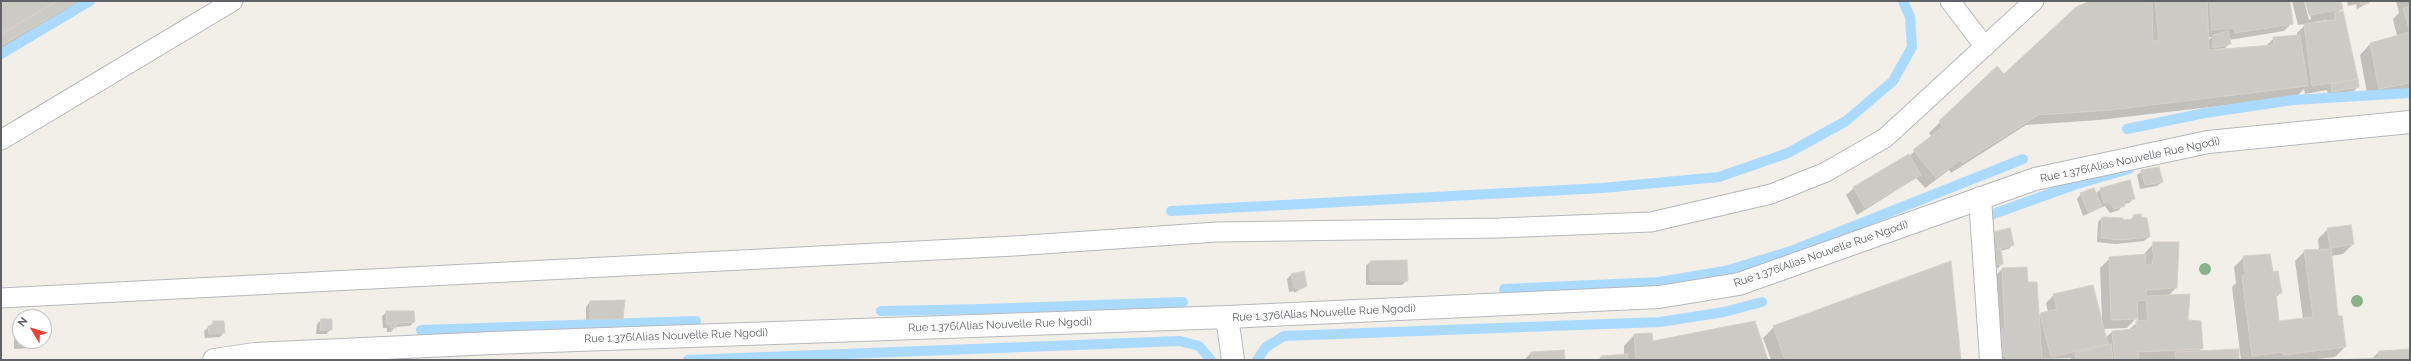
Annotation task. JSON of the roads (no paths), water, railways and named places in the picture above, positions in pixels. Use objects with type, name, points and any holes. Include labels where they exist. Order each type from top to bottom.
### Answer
[{"type":"street","name":"Rue 1.376(Alias Nouvelle Rue Ngodi)","points":[[214,360],[255,354],[492,343],[1227,317],[1659,297],[1739,284],[2035,179],[2208,142],[2410,122]]},
{"type":"street","points":[[1980,198],[1991,360]]},
{"type":"street","points":[[1227,317],[1233,360]]},
{"type":"lane","points":[[1,140],[233,1]]},
{"type":"lane","points":[[1950,1],[1985,47]]},
{"type":"lane","points":[[1,298],[1014,246],[1217,232],[1499,228],[1651,222],[1771,194],[1826,172],[1885,138],[2034,1]]},
{"type":"waterway","points":[[1,54],[90,1]]},
{"type":"waterway","points":[[1171,211],[1602,188],[1719,177],[1788,153],[1846,121],[1893,81],[1912,47],[1910,17],[1903,1]]},
{"type":"waterway","points":[[2127,129],[2205,113],[2293,100],[2410,93]]},
{"type":"waterway","points":[[1504,289],[1659,282],[1725,271],[1794,250],[2023,159]]},
{"type":"waterway","points":[[1979,219],[2077,184],[2129,169]]},
{"type":"waterway","points":[[881,311],[1183,302]]},
{"type":"waterway","points":[[1257,360],[1266,347],[1284,336],[1660,322],[1724,312],[1762,302]]},
{"type":"waterway","points":[[421,330],[696,321]]},
{"type":"waterway","points":[[688,360],[1180,341],[1199,346],[1211,360]]}]
